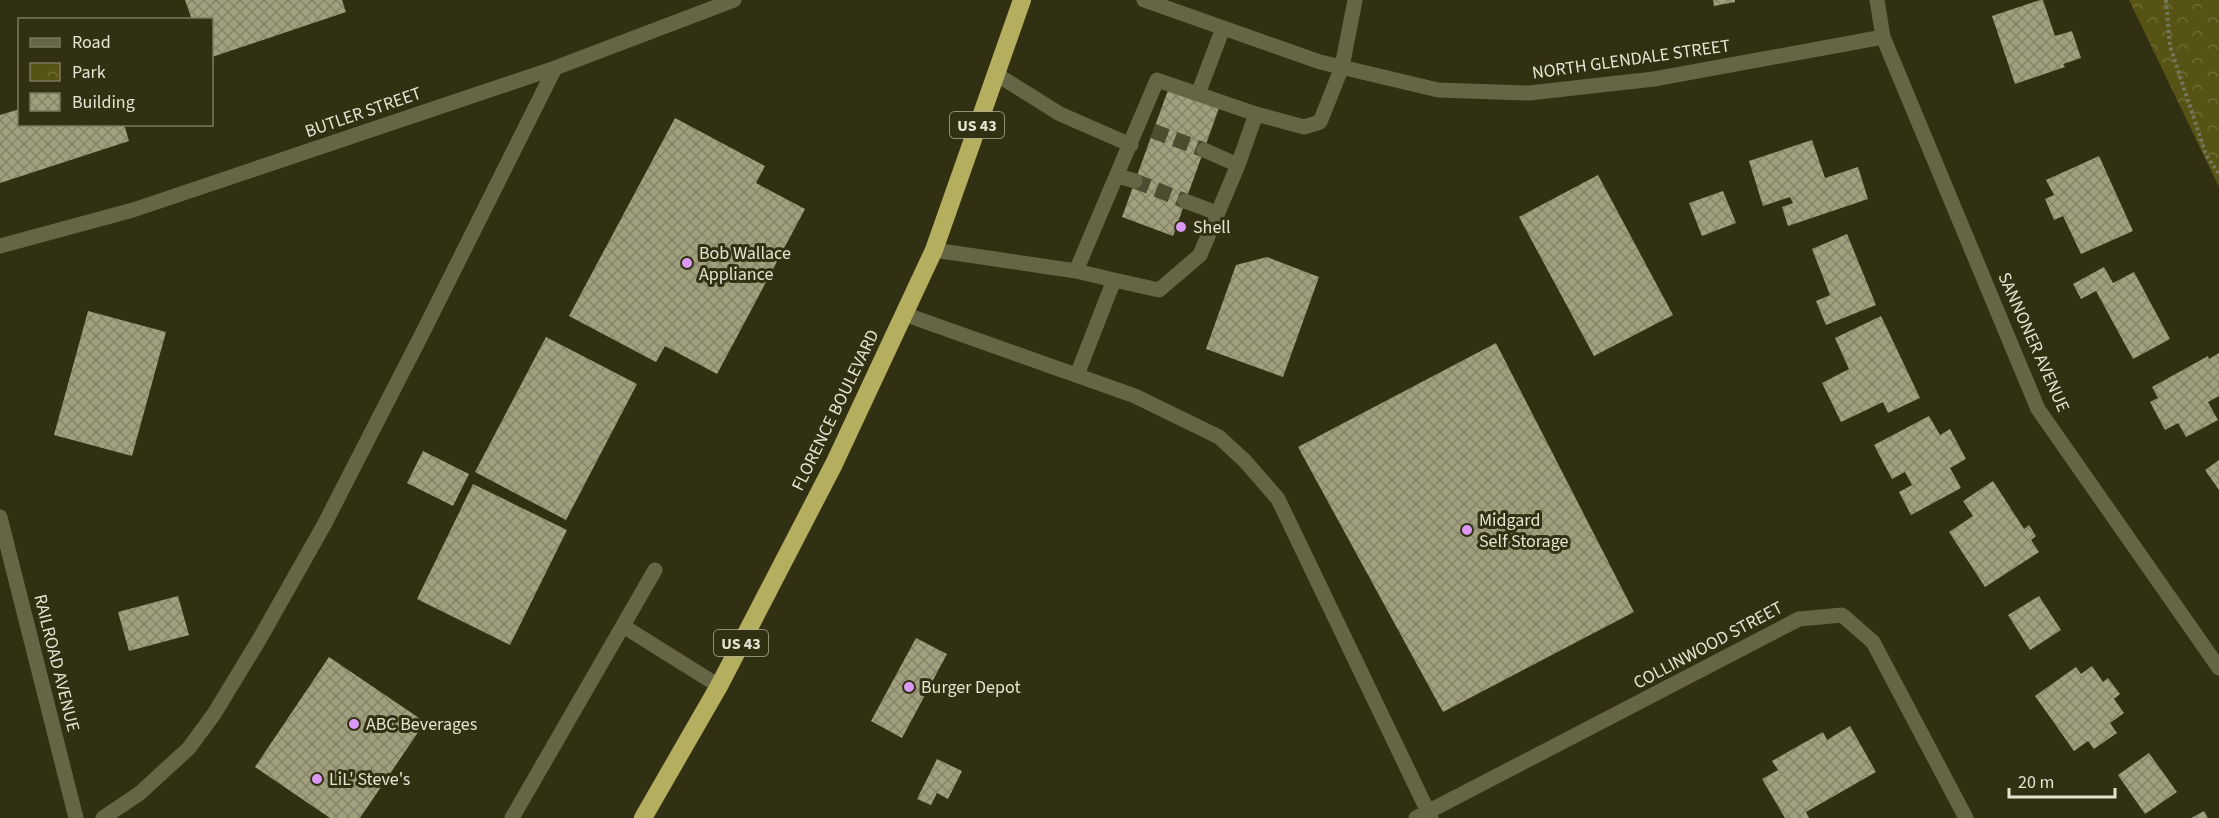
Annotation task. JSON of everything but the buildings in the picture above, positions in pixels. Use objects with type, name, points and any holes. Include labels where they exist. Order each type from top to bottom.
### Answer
[{"type":"highway","name":"FLORENCE BOULEVARD","points":[[643,818],[719,686],[834,464],[934,250],[1022,0]]},
{"type":"street","name":"BUTLER STREET","points":[[0,246],[133,210],[555,68],[734,0]]},
{"type":"street","name":"NORTH GLENDALE STREET","points":[[1144,0],[1320,62],[1438,90],[1529,93],[1654,79],[1882,37]]},
{"type":"street","points":[[1076,271],[1131,145],[1146,128],[1157,80],[1256,114],[1304,127],[1320,122],[1342,67],[1355,0]]},
{"type":"street","name":"SANNONER AVENUE","points":[[1877,0],[1882,37],[2038,409],[2219,668]]},
{"type":"street","points":[[1198,94],[1223,28]]},
{"type":"street","points":[[103,818],[140,793],[189,748],[214,714],[259,640],[324,525],[428,324],[555,68]]},
{"type":"street","points":[[996,74],[1060,114],[1131,145]]},
{"type":"street","points":[[934,250],[1076,271],[1159,290],[1200,255],[1238,165],[1256,114]]},
{"type":"street","points":[[1204,150],[1238,165]]},
{"type":"street","points":[[1118,176],[1135,181]]},
{"type":"street","points":[[1185,201],[1217,213]]},
{"type":"street","points":[[1077,375],[1114,280]]},
{"type":"street","points":[[904,314],[1135,396],[1219,437],[1245,460],[1278,499],[1425,816]]},
{"type":"street","name":"RAILROAD AVENUE","points":[[0,517],[76,818]]},
{"type":"street","points":[[512,818],[655,570]]},
{"type":"street","name":"COLLINWOOD STREET","points":[[1425,816],[1799,620],[1842,615],[1873,642],[1966,818]]},
{"type":"street","points":[[623,626],[719,686]]},
{"type":"path","points":[[2166,0],[2170,46],[2206,155],[2219,174]]},
{"type":"green space","points":[[2129,0],[2219,0],[2219,187]]},
{"type":"tunnel","points":[[1153,131],[1204,150]]},
{"type":"tunnel","points":[[1135,181],[1185,201]]},
{"type":"place","name":"Shell","points":[[1181,227]]},
{"type":"place","name":"Bob Wallace Appliance","points":[[687,263]]},
{"type":"place","name":"Midgard Self Storage","points":[[1467,530]]},
{"type":"place","name":"Burger Depot","points":[[909,687]]},
{"type":"place","name":"ABC Beverages","points":[[354,724]]},
{"type":"place","name":"LiL' Steve's","points":[[317,779]]}]
